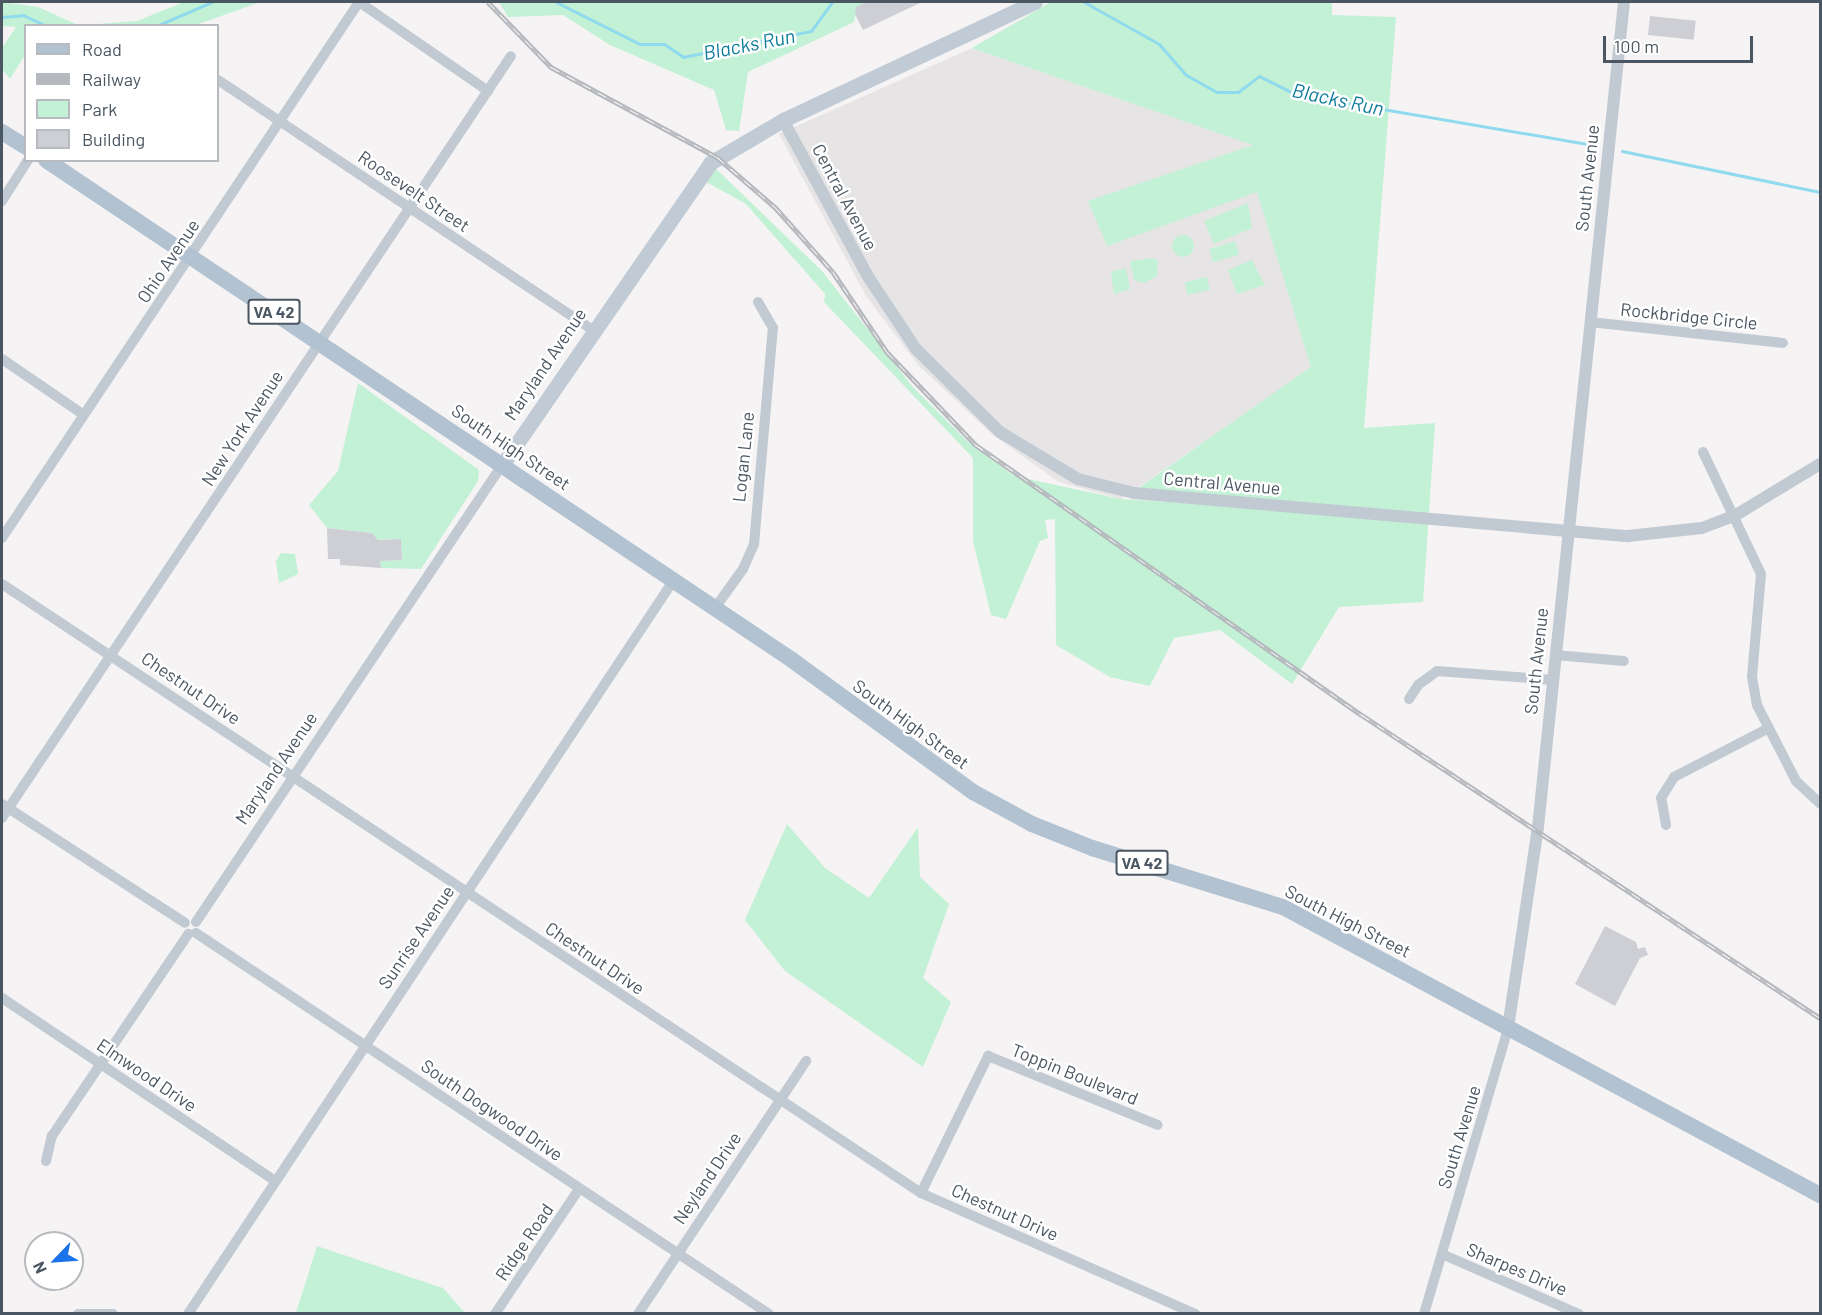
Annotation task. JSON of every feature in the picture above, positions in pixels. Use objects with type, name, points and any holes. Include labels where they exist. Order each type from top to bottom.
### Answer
[{"type":"main road","name":"Maryland Avenue","points":[[502,465],[592,329],[702,170],[783,120],[1035,2]]},
{"type":"main road","points":[[2,132],[24,146]]},
{"type":"main road","name":"South High Street","points":[[49,162],[715,608],[973,792],[1022,819],[1092,848],[1283,907],[1821,1195]]},
{"type":"street","points":[[359,2],[488,91]]},
{"type":"street","name":"Ohio Avenue","points":[[2,538],[359,2]]},
{"type":"street","name":"South Avenue","points":[[1424,1314],[1508,1028],[1527,914],[1624,2]]},
{"type":"street","name":"New York Avenue","points":[[4,810],[511,56]]},
{"type":"street","name":"Roosevelt Street","points":[[219,81],[592,329]]},
{"type":"street","name":"Central Avenue","points":[[783,120],[867,275],[916,349],[992,425],[1050,466],[1078,479],[1134,493],[1568,530],[1658,535],[1702,528],[1736,515],[1821,464]]},
{"type":"street","points":[[2,201],[27,162]]},
{"type":"street","name":"Logan Lane","points":[[715,608],[746,564],[754,544],[773,328],[758,302]]},
{"type":"street","name":"Rockbridge Circle","points":[[1590,322],[1784,343]]},
{"type":"street","points":[[2,359],[84,415]]},
{"type":"street","points":[[1703,452],[1736,515],[1761,574],[1752,677],[1757,705],[1796,781],[1821,803]]},
{"type":"street","name":"Maryland Avenue","points":[[46,1161],[52,1136],[502,465]]},
{"type":"street","name":"Sunrise Avenue","points":[[188,1314],[274,1180],[673,581]]},
{"type":"street","name":"Chestnut Drive","points":[[2,584],[921,1193],[1195,1314]]},
{"type":"street","points":[[1555,655],[1624,661]]},
{"type":"street","points":[[1409,699],[1428,675],[1437,671],[1552,680]]},
{"type":"street","points":[[1666,825],[1661,798],[1674,777],[1768,728]]},
{"type":"street","name":"South Dogwood Drive","points":[[4,810],[191,928],[769,1314]]},
{"type":"street","name":"Elmwood Drive","points":[[2,998],[274,1180]]},
{"type":"street","name":"Toppin Boulevard","points":[[921,1193],[988,1056],[1158,1125]]},
{"type":"street","name":"Neyland Drive","points":[[638,1314],[676,1253],[806,1060]]},
{"type":"street","name":"Ridge Road","points":[[495,1314],[579,1189]]},
{"type":"street","name":"Sharpes Drive","points":[[1442,1254],[1579,1314]]},
{"type":"street","points":[[78,1314],[112,1314]]},
{"type":"shaded area","points":[[972,48],[1254,145],[1311,368],[1121,499],[1059,482],[993,435],[919,366],[866,296],[779,134]]},
{"type":"green space","points":[[2,2],[38,7],[76,24],[24,24],[24,57],[10,79],[2,69],[2,48],[16,27],[2,26]]},
{"type":"green space","points":[[184,2],[260,2],[199,24],[98,24],[137,21]]},
{"type":"green space","points":[[499,2],[867,2],[857,7],[854,22],[748,72],[739,131],[726,130],[714,90],[610,45],[563,15],[508,17]]},
{"type":"green space","points":[[1051,2],[1332,2],[1332,15],[1396,17],[1364,428],[1435,423],[1423,602],[1339,607],[1292,684],[1220,630],[1174,638],[1150,686],[1110,677],[1056,645],[1055,519],[1045,520],[1048,538],[1040,541],[1006,619],[991,615],[973,541],[973,458],[824,302],[825,294],[746,204],[697,177],[710,163],[822,271],[912,386],[968,442],[1014,476],[1121,499],[1390,516],[1137,489],[1311,367],[1257,192],[1107,246],[1088,201],[1253,145],[972,48]]},
{"type":"green space","points":[[1248,203],[1252,228],[1214,244],[1204,221]]},
{"type":"green space","points":[[1183,235],[1191,238],[1194,246],[1191,254],[1183,257],[1175,254],[1172,246],[1175,238]]},
{"type":"green space","points":[[1235,241],[1239,254],[1213,262],[1209,249]]},
{"type":"green space","points":[[1154,258],[1158,262],[1157,276],[1144,283],[1134,280],[1130,261]]},
{"type":"green space","points":[[1252,260],[1265,285],[1237,294],[1228,270]]},
{"type":"green space","points":[[1126,268],[1130,289],[1114,294],[1111,272]]},
{"type":"green space","points":[[1207,277],[1210,290],[1188,295],[1185,282]]},
{"type":"green space","points":[[358,383],[479,470],[478,481],[421,569],[381,568],[380,561],[402,560],[401,539],[378,540],[372,533],[327,528],[309,505],[338,471]]},
{"type":"green space","points":[[281,553],[295,554],[298,574],[279,583],[276,561]]},
{"type":"green space","points":[[787,824],[825,868],[869,898],[918,827],[920,877],[949,904],[923,978],[951,1002],[923,1067],[785,971],[745,920]]},
{"type":"green space","points":[[317,1246],[443,1288],[465,1313],[296,1313]]},
{"type":"building","points":[[867,2],[922,2],[863,30],[855,14],[856,7]]},
{"type":"building","points":[[1650,16],[1696,21],[1694,40],[1648,35]]},
{"type":"building","points":[[327,528],[372,533],[378,540],[401,539],[402,560],[380,561],[381,568],[340,565],[340,559],[328,559]]},
{"type":"building","points":[[1605,926],[1636,942],[1638,949],[1645,947],[1648,955],[1640,958],[1615,1006],[1575,984]]},
{"type":"waterway","name":"Blacks Run","points":[[161,24],[212,2]]},
{"type":"waterway","name":"Blacks Run","points":[[556,2],[640,44],[664,44],[683,57],[811,31],[832,2]]},
{"type":"waterway","name":"Blacks Run","points":[[1084,2],[1159,44],[1186,75],[1217,92],[1238,92],[1259,76],[1295,94],[1592,145]]},
{"type":"waterway","name":"Blacks Run","points":[[2,17],[23,15],[43,24]]},
{"type":"waterway","name":"Blacks Run","points":[[1622,151],[1820,192]]},
{"type":"railway","points":[[488,2],[551,67],[717,157],[775,207],[833,272],[887,352],[976,445],[1362,715],[1820,1018]]}]
